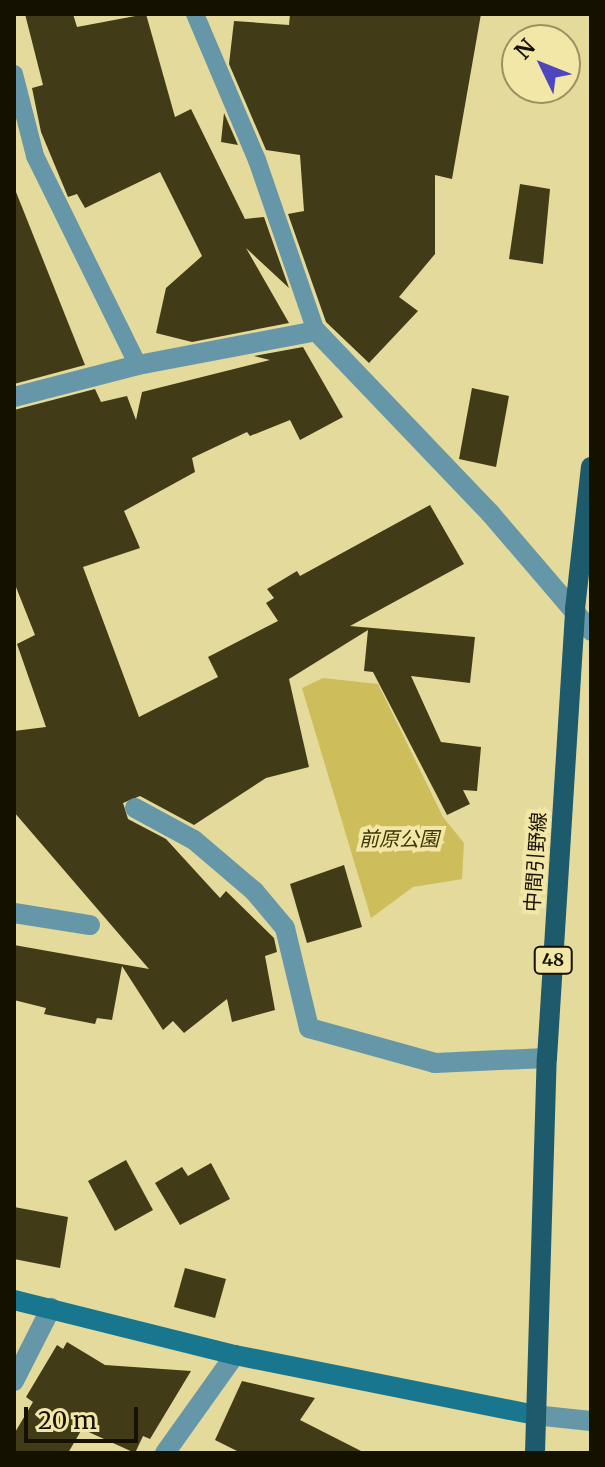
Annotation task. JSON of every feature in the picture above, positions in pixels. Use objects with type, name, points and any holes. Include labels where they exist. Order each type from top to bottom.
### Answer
[{"type":"main road","name":"中間引野線","points":[[535,1453],[547,1058],[575,609],[591,467]]},
{"type":"street","points":[[14,397],[138,365],[316,331],[575,609],[591,631]]},
{"type":"street","points":[[135,808],[194,840],[254,891],[285,928],[309,1028],[435,1063],[547,1058]]},
{"type":"street","points":[[14,913],[90,925]]},
{"type":"street","points":[[14,1300],[235,1355],[534,1415],[591,1421]]},
{"type":"street","points":[[14,1381],[51,1308]]},
{"type":"street","points":[[165,1453],[235,1355]]},
{"type":"lane","points":[[195,14],[257,160],[316,331]]},
{"type":"lane","points":[[14,74],[35,156],[138,365]]},
{"type":"green space","name":"前原公園","points":[[323,678],[378,684],[443,817],[464,843],[462,879],[413,887],[371,918],[302,688]]},
{"type":"building","points":[[25,14],[73,14],[77,27],[146,14],[175,117],[191,109],[245,219],[264,217],[289,288],[246,248],[289,323],[192,342],[156,333],[166,288],[202,256],[160,172],[85,208],[77,194],[68,197],[41,132],[32,88],[43,85]]},
{"type":"building","points":[[290,14],[481,14],[452,179],[435,175],[435,254],[399,297],[418,311],[369,363],[326,322],[288,214],[304,211],[300,155],[266,150],[229,64],[234,21],[289,25]]},
{"type":"building","points":[[224,113],[238,145],[221,142]]},
{"type":"building","points":[[520,184],[550,189],[543,264],[509,259]]},
{"type":"building","points":[[14,187],[85,365],[14,384]]},
{"type":"building","points":[[303,347],[343,417],[300,440],[290,420],[250,436],[247,432],[192,458],[195,472],[124,511],[140,548],[83,567],[139,717],[218,677],[208,657],[278,621],[266,603],[274,598],[267,589],[297,571],[300,576],[430,505],[464,564],[350,626],[475,637],[470,683],[411,676],[441,742],[481,747],[477,791],[463,790],[470,804],[447,815],[373,672],[364,671],[368,630],[289,679],[309,767],[266,778],[194,825],[140,796],[123,803],[128,819],[166,839],[220,898],[226,891],[274,938],[277,952],[265,956],[275,1010],[232,1022],[227,999],[184,1033],[173,1021],[163,1030],[122,966],[112,1020],[97,1018],[95,1024],[44,1014],[46,1008],[14,1000],[14,945],[149,969],[14,812],[14,731],[46,727],[17,644],[35,635],[14,582],[14,410],[95,389],[101,402],[127,396],[136,420],[142,392],[270,360],[254,356]]},
{"type":"building","points":[[472,388],[509,396],[496,467],[459,459]]},
{"type":"building","points":[[344,865],[362,927],[307,943],[290,884]]},
{"type":"building","points":[[126,1160],[153,1210],[115,1231],[88,1181]]},
{"type":"building","points":[[211,1163],[230,1199],[180,1225],[155,1183],[182,1167],[188,1176]]},
{"type":"building","points":[[14,1207],[68,1217],[60,1268],[14,1259]]},
{"type":"building","points":[[185,1268],[226,1279],[215,1318],[174,1307]]},
{"type":"building","points":[[67,1342],[105,1365],[191,1371],[150,1439],[143,1436],[135,1453],[82,1429],[68,1453],[14,1453],[14,1434],[33,1402],[26,1397],[57,1345],[63,1349]]},
{"type":"building","points":[[242,1381],[315,1398],[300,1420],[365,1453],[241,1453],[215,1440]]}]
